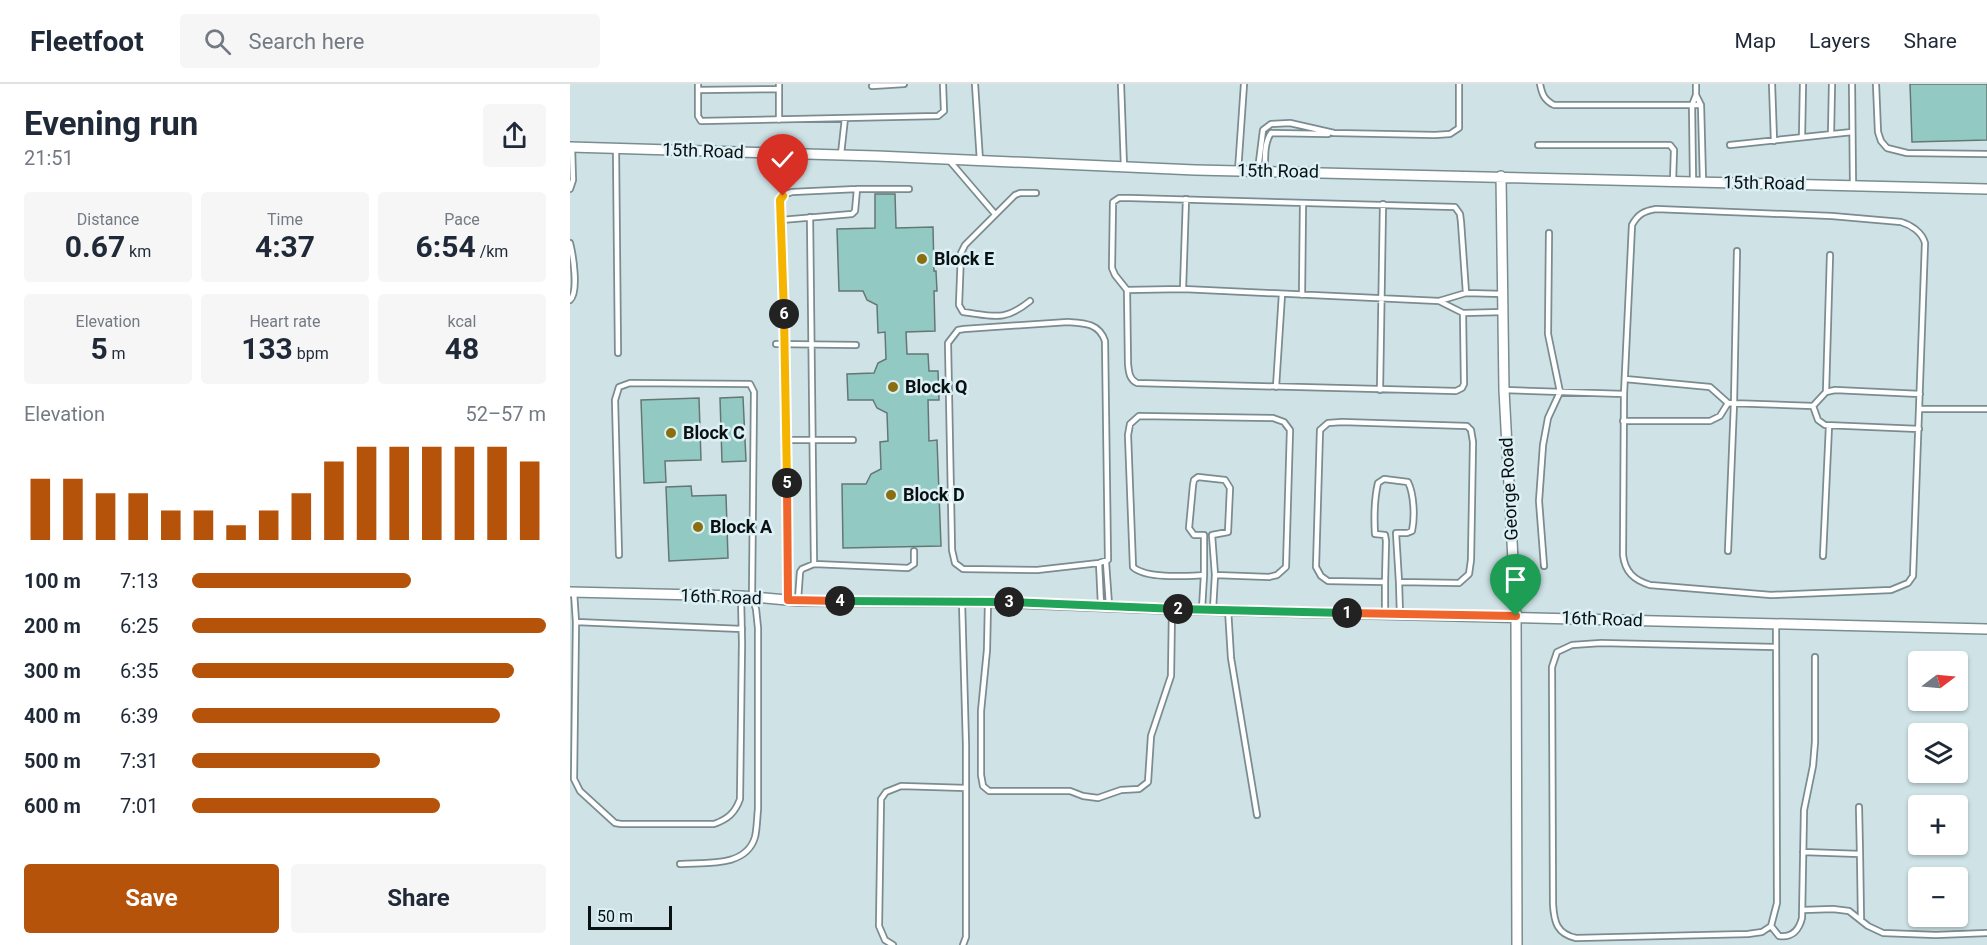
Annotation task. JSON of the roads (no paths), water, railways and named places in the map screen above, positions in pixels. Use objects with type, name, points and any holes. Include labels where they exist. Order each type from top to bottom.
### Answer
[{"type":"street","name":"15th Road","points":[[571,147],[1238,171],[1987,189]]},
{"type":"street","name":"George Road","points":[[1501,176],[1504,390],[1516,616],[1517,945]]},
{"type":"street","name":"16th Road","points":[[572,592],[741,596],[793,600],[988,602],[1172,609],[1987,629]]},
{"type":"lane","points":[[698,84],[698,116],[701,121],[942,115],[944,84]]},
{"type":"lane","points":[[872,86],[904,84]]},
{"type":"lane","points":[[975,84],[980,161]]},
{"type":"lane","points":[[1121,84],[1124,167]]},
{"type":"lane","points":[[1238,171],[1244,84]]},
{"type":"lane","points":[[1262,171],[1268,137],[1271,133],[1450,134],[1459,128],[1459,84]]},
{"type":"lane","points":[[1540,84],[1542,94],[1554,105],[1701,105]]},
{"type":"lane","points":[[1693,181],[1692,105],[1696,94],[1696,84]]},
{"type":"lane","points":[[1772,84],[1774,141]]},
{"type":"lane","points":[[1802,137],[1803,84]]},
{"type":"lane","points":[[1831,134],[1832,84]]},
{"type":"lane","points":[[1852,84],[1853,185]]},
{"type":"lane","points":[[1876,84],[1878,132],[1887,148],[1907,153],[1987,154]]},
{"type":"lane","points":[[698,90],[779,86],[778,120]]},
{"type":"lane","points":[[1696,94],[1701,105],[1703,182]]},
{"type":"lane","points":[[841,155],[845,118]]},
{"type":"lane","points":[[1262,171],[1261,138],[1263,130],[1268,126],[1290,123],[1334,133]]},
{"type":"lane","points":[[1730,146],[1852,132]]},
{"type":"lane","points":[[1538,144],[1670,145],[1674,150],[1673,181]]},
{"type":"lane","points":[[570,189],[573,180],[571,147]]},
{"type":"lane","points":[[616,149],[618,353]]},
{"type":"lane","points":[[948,159],[995,214]]},
{"type":"lane","points":[[781,220],[852,214],[855,211],[856,189]]},
{"type":"lane","points":[[793,600],[780,200],[788,193],[909,189]]},
{"type":"lane","points":[[1030,301],[1010,315],[963,312],[959,305],[961,253],[965,245],[1015,195],[1036,194]]},
{"type":"lane","points":[[1463,313],[1464,376],[1462,388],[1456,391],[1137,383],[1132,381],[1128,364],[1127,290],[1112,268],[1113,202],[1119,198],[1455,207],[1461,222],[1466,293]]},
{"type":"lane","points":[[1183,289],[1186,199]]},
{"type":"lane","points":[[1302,295],[1303,203]]},
{"type":"lane","points":[[1380,390],[1383,204]]},
{"type":"lane","points":[[1656,209],[1832,216],[1909,224],[1923,237],[1925,243],[1920,394],[1915,566],[1913,576],[1908,583],[1891,590],[1771,595],[1650,585],[1635,579],[1624,565],[1624,394],[1632,225],[1637,216],[1656,209]]},
{"type":"lane","points":[[810,217],[814,564]]},
{"type":"lane","points":[[1544,566],[1539,501],[1543,445],[1548,418],[1560,392],[1548,334],[1549,233]]},
{"type":"lane","points":[[570,243],[573,255],[575,294],[570,300]]},
{"type":"lane","points":[[1728,552],[1737,251]]},
{"type":"lane","points":[[1826,392],[1830,255]]},
{"type":"lane","points":[[1127,290],[1183,289],[1439,301],[1466,293],[1503,294]]},
{"type":"lane","points":[[1276,387],[1282,294]]},
{"type":"lane","points":[[1439,301],[1463,313],[1503,312]]},
{"type":"lane","points":[[1105,605],[1106,562],[1108,559],[1103,336],[1095,327],[1075,322],[958,330],[948,343],[947,352],[952,550],[956,563],[968,570],[1037,570],[1106,562]]},
{"type":"lane","points":[[776,344],[856,345]]},
{"type":"lane","points":[[1625,379],[1710,387],[1728,403],[1813,406],[1826,392],[1835,390],[1920,394]]},
{"type":"lane","points":[[619,555],[615,400],[619,387],[630,383],[747,383],[753,387],[752,597],[758,628],[758,809],[755,838],[743,855],[733,860],[680,864]]},
{"type":"lane","points":[[1504,390],[1624,394]]},
{"type":"lane","points":[[1623,421],[1710,421],[1720,416],[1728,403]]},
{"type":"lane","points":[[1813,406],[1818,420],[1829,426],[1919,429]]},
{"type":"lane","points":[[1920,409],[1987,409]]},
{"type":"lane","points":[[1204,575],[1148,574],[1137,571],[1133,567],[1128,435],[1130,424],[1139,416],[1273,418],[1280,420],[1290,430],[1286,567],[1277,575],[1269,578],[1215,575]]},
{"type":"lane","points":[[1385,582],[1328,581],[1317,569],[1315,563],[1320,430],[1328,423],[1342,422],[1467,426],[1471,430],[1473,442],[1469,574],[1459,583],[1399,582]]},
{"type":"lane","points":[[1823,556],[1829,426]]},
{"type":"lane","points":[[786,440],[853,440]]},
{"type":"lane","points":[[1198,477],[1225,480],[1229,485],[1228,532],[1204,535],[1194,535],[1189,528],[1193,485],[1198,477]]},
{"type":"lane","points":[[1384,479],[1408,482],[1411,491],[1412,531],[1407,534],[1385,535],[1375,534],[1378,483],[1384,479]]},
{"type":"lane","points":[[1396,533],[1400,615]]},
{"type":"lane","points":[[1202,609],[1204,535]]},
{"type":"lane","points":[[1212,535],[1215,575],[1213,609]]},
{"type":"lane","points":[[1385,535],[1387,548],[1385,614]]},
{"type":"lane","points":[[793,600],[800,571],[814,564],[908,568],[914,564],[914,551]]},
{"type":"lane","points":[[1099,563],[1105,605]]},
{"type":"lane","points":[[572,592],[576,622],[574,779],[580,791],[615,823],[621,824],[714,824],[724,820],[737,808],[740,799],[741,596]]},
{"type":"lane","points":[[962,602],[966,788],[966,937],[963,945]]},
{"type":"lane","points":[[988,602],[987,650],[981,711],[983,786],[989,791],[1070,791],[1098,798],[1121,790],[1139,789],[1148,782],[1151,736],[1171,676],[1172,609]]},
{"type":"lane","points":[[1228,609],[1231,658],[1257,814]]},
{"type":"lane","points":[[576,622],[742,629]]},
{"type":"lane","points":[[1776,624],[1777,903],[1772,926],[1779,936],[1792,935],[1799,927],[1803,910],[1804,810],[1813,766],[1815,742],[1815,657]]},
{"type":"lane","points":[[1772,926],[1761,932],[1748,934],[1587,937],[1570,936],[1559,929],[1555,921],[1553,904],[1552,667],[1557,652],[1563,648],[1580,644],[1775,647]]},
{"type":"lane","points":[[892,945],[885,940],[879,926],[881,799],[886,792],[901,786],[966,788]]},
{"type":"lane","points":[[1859,807],[1861,921]]},
{"type":"lane","points":[[1803,852],[1860,854]]},
{"type":"lane","points":[[1803,910],[1843,910],[1854,914],[1874,930],[1883,933],[1936,935],[1987,933]]},
{"type":"place","name":"Block E","points":[[922,259]]},
{"type":"place","name":"Block Q","points":[[893,387]]},
{"type":"place","name":"Block C","points":[[671,433]]},
{"type":"place","name":"Block D","points":[[891,495]]},
{"type":"place","name":"Block A","points":[[698,527]]}]
